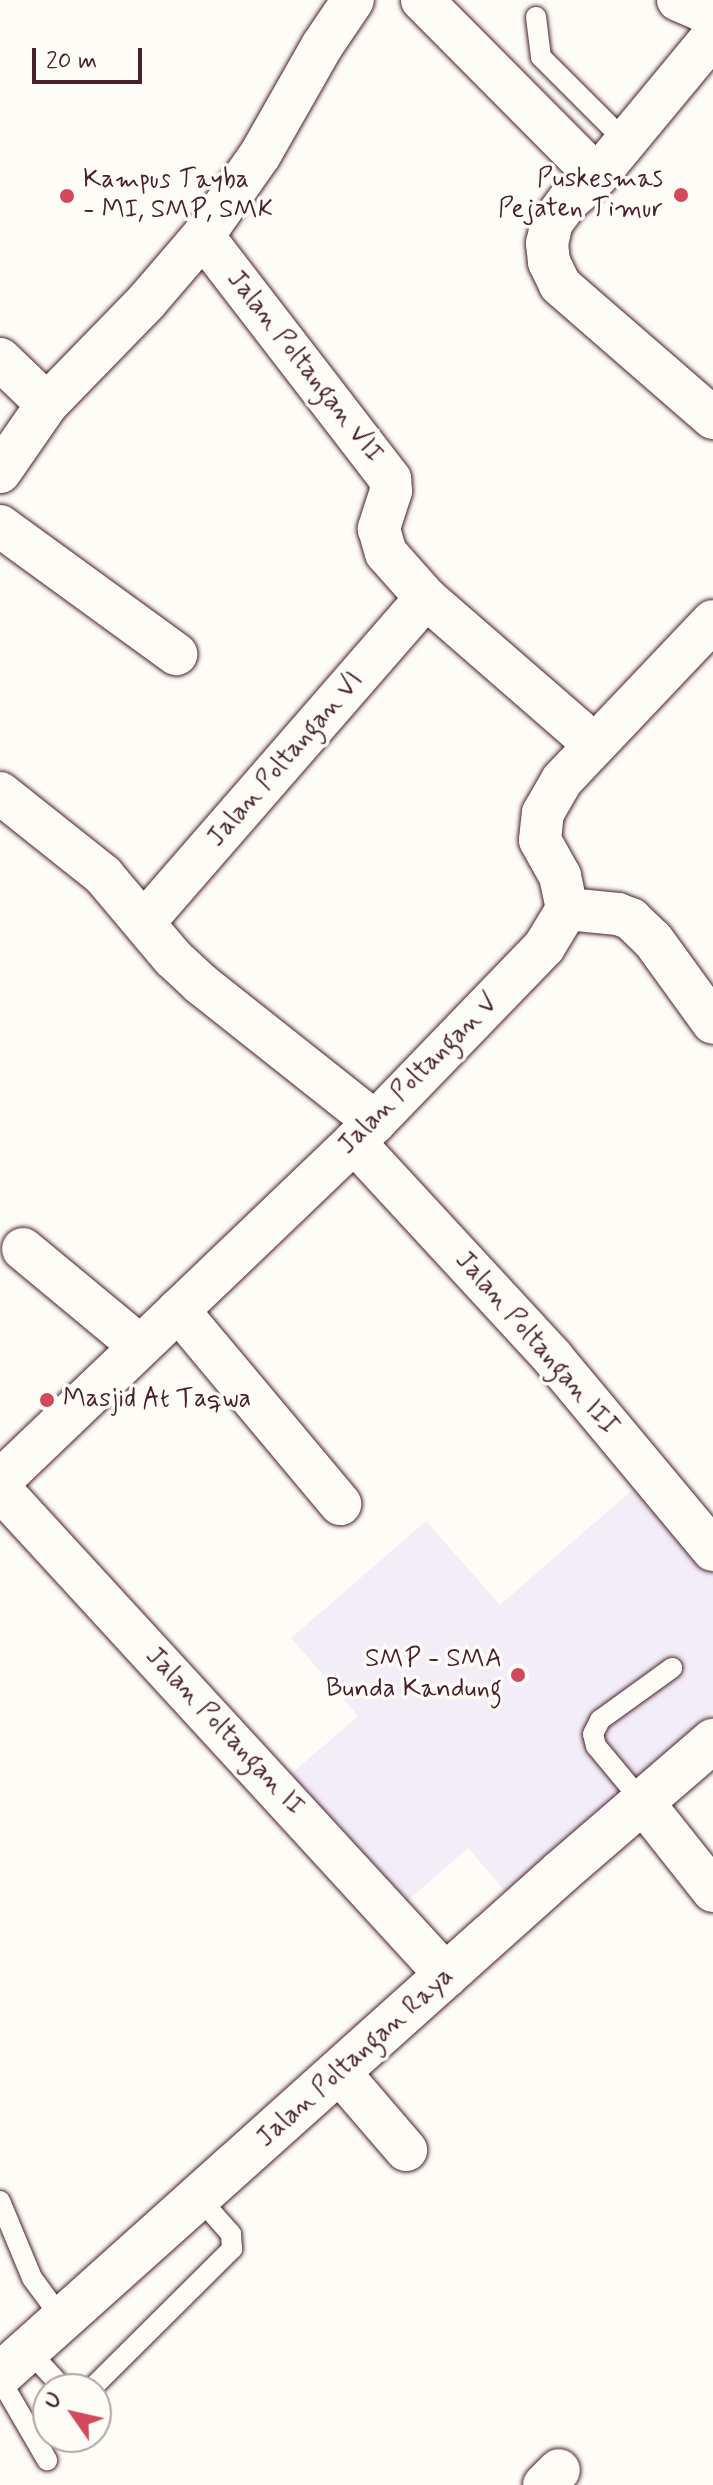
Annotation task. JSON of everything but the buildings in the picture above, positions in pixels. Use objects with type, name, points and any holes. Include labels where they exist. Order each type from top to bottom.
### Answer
[{"type":"street","points":[[422,0],[597,176]]},
{"type":"street","points":[[678,0],[701,10],[713,5]]},
{"type":"street","points":[[0,470],[47,404],[147,301],[203,236],[260,155],[335,7]]},
{"type":"street","points":[[713,36],[597,176],[552,222],[547,243],[549,262],[560,285],[713,418]]},
{"type":"street","name":"Jalan Poltangan VII","points":[[203,236],[390,479],[391,491],[380,518],[379,539],[386,553],[426,598],[594,744]]},
{"type":"street","points":[[0,359],[47,404]]},
{"type":"street","points":[[0,526],[176,654]]},
{"type":"street","name":"Jalan Poltangan VI","points":[[145,921],[426,598]]},
{"type":"street","points":[[705,645],[594,744],[562,780],[540,826],[543,849],[566,894],[567,909],[618,914],[631,919],[653,940],[713,1023]]},
{"type":"street","name":"Jalan Poltangan III","points":[[0,793],[103,875],[145,921],[173,958],[364,1132],[713,1550]]},
{"type":"street","name":"Jalan Poltangan V","points":[[0,1481],[364,1132],[544,947],[567,909]]},
{"type":"street","points":[[23,1249],[140,1346]]},
{"type":"street","points":[[178,1310],[340,1504]]},
{"type":"street","name":"Jalan Poltangan II","points":[[0,1489],[447,1976]]},
{"type":"street","name":"Jalan Poltangan Raya","points":[[9,2368],[641,1800],[713,1741]]},
{"type":"street","points":[[641,1800],[713,1891]]},
{"type":"street","points":[[339,2072],[406,2150]]},
{"type":"lane","points":[[536,17],[541,57],[625,141]]},
{"type":"lane","points":[[641,1800],[596,1746],[593,1734],[600,1720],[672,1668]]},
{"type":"lane","points":[[107,2373],[232,2249],[231,2234],[200,2199]]},
{"type":"lane","points":[[0,2201],[32,2278],[63,2320]]},
{"type":"lane","points":[[9,2368],[32,2377]]},
{"type":"lane","points":[[9,2368],[47,2460]]},
{"type":"shaded area","name":"SMP - SMA Bunda Kandung","points":[[654,1471],[713,1538],[713,1712],[506,1892],[468,1848],[396,1911],[283,1781],[358,1716],[291,1638],[426,1521],[500,1605]]},
{"type":"place","name":"Puskesmas Pejaten Timur","points":[[681,195]]},
{"type":"place","name":"Kampus Tayba - MI, SMP, SMK","points":[[67,196]]},
{"type":"place","name":"Masjid At Taqwa","points":[[47,1400]]},
{"type":"place","name":"SMP - SMA Bunda Kandung","points":[[518,1675]]}]
